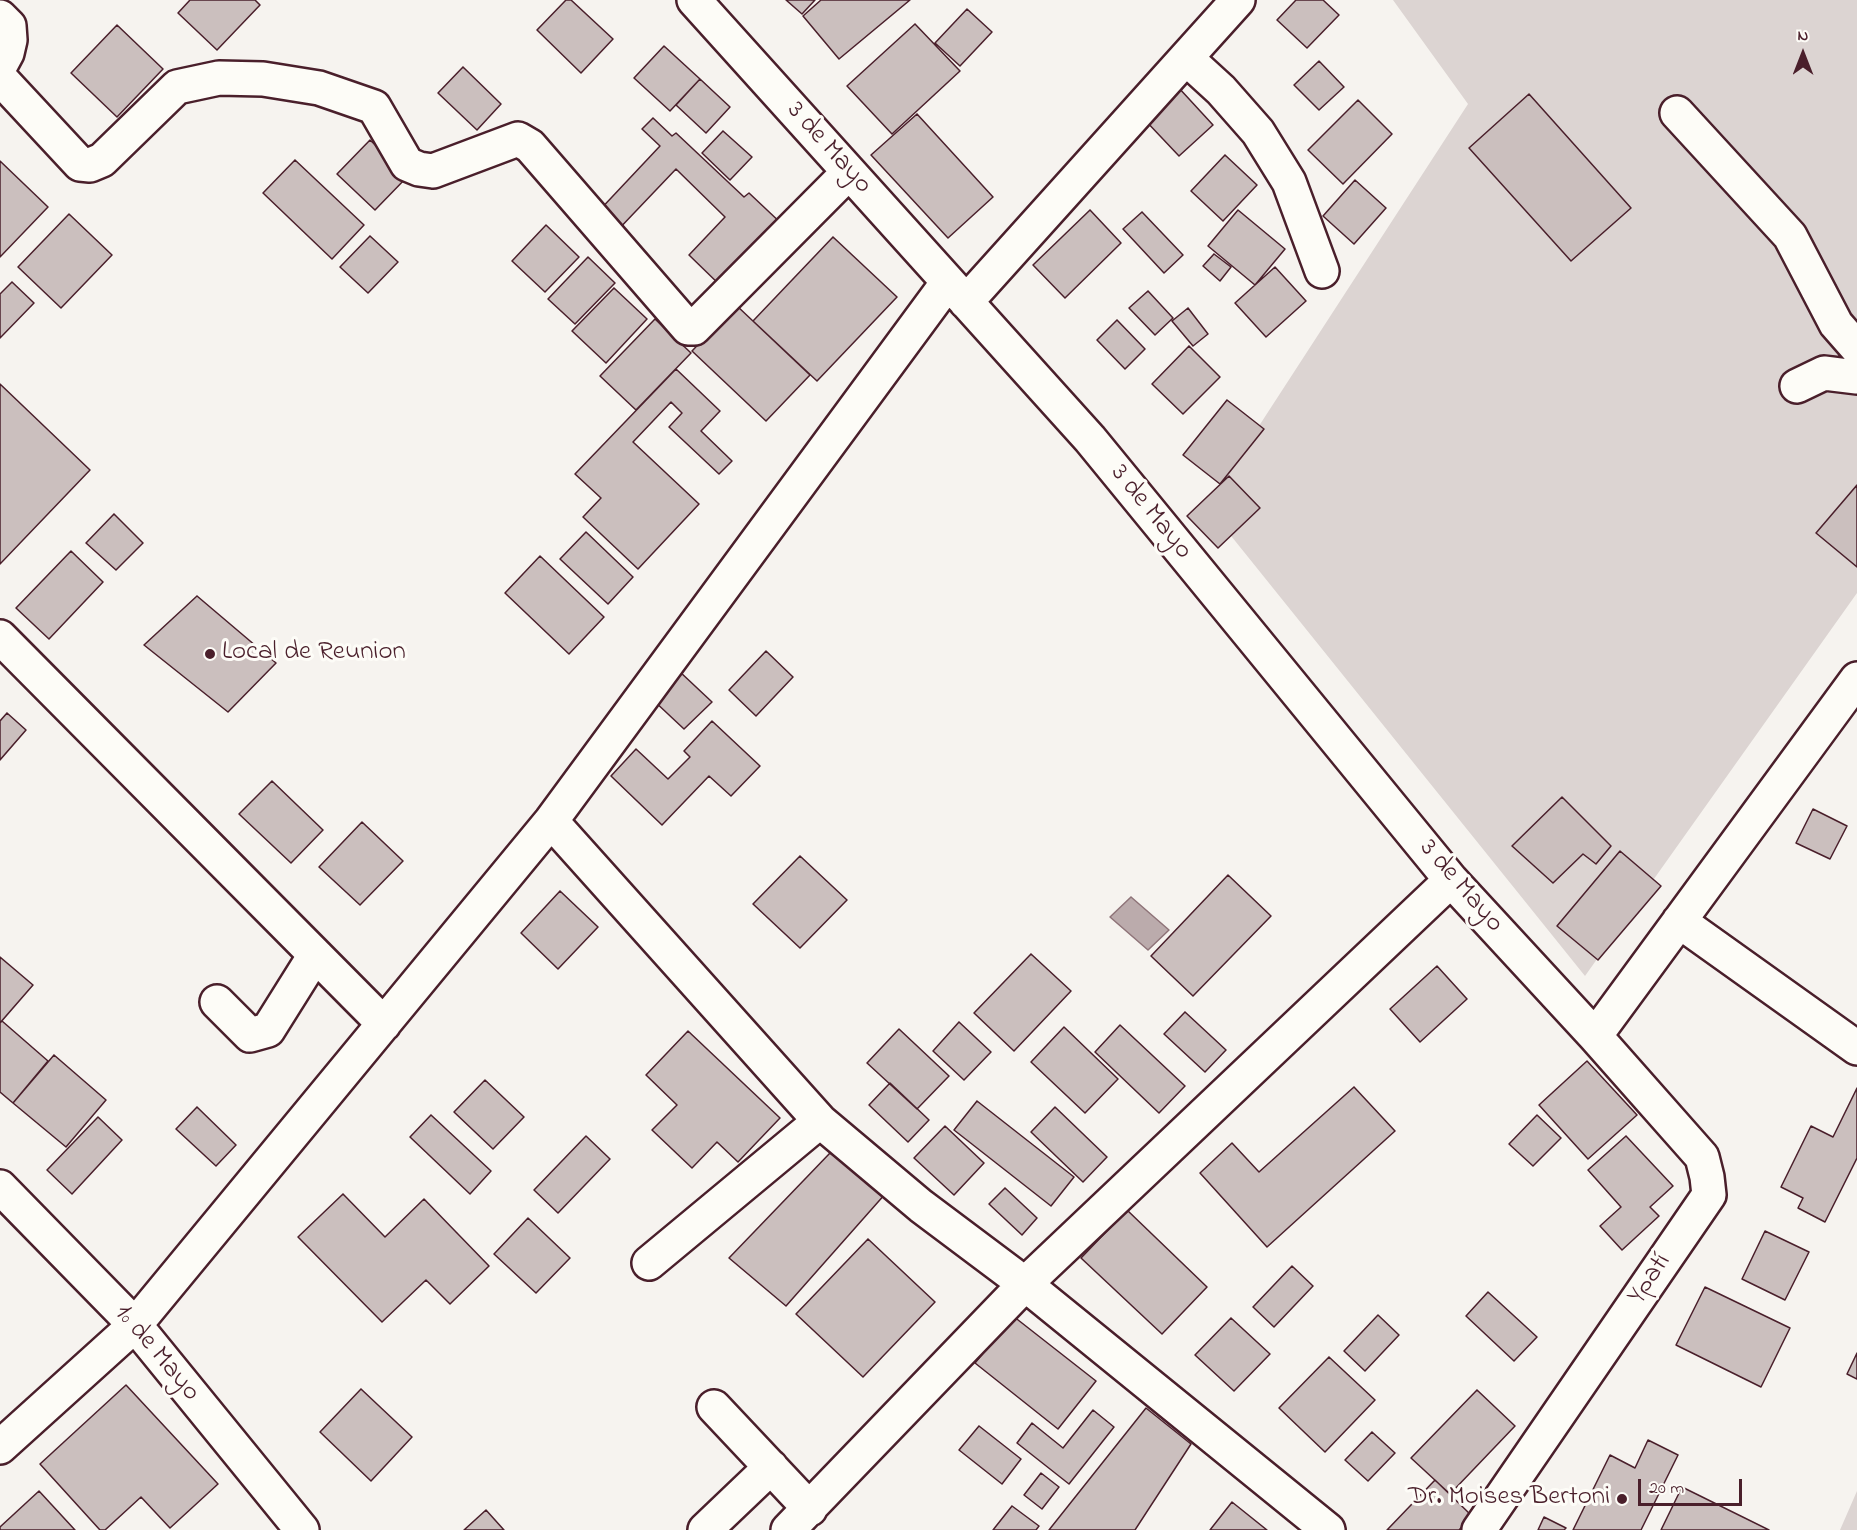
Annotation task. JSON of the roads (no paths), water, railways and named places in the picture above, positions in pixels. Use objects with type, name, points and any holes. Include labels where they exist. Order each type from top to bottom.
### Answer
[{"type":"street","name":"3 de Mayo","points":[[694,0],[1090,440],[1451,880],[1595,1036]]},
{"type":"street","points":[[0,1447],[135,1325],[551,821],[957,292],[1186,58],[1238,0]]},
{"type":"street","points":[[0,17],[9,27],[10,40],[7,53],[0,66]]},
{"type":"street","points":[[1186,58],[1221,90],[1258,132],[1289,182],[1322,271]]},
{"type":"street","points":[[0,78],[80,164],[90,165],[102,160],[177,87],[219,78],[263,79],[319,88],[374,107],[407,164],[419,169],[433,171],[518,139],[530,146],[688,328],[694,328],[849,172]]},
{"type":"street","points":[[1677,113],[1790,236],[1836,324],[1857,348]]},
{"type":"street","points":[[1797,387],[1824,373],[1857,377]]},
{"type":"street","points":[[0,637],[384,1024]]},
{"type":"street","points":[[1595,1036],[1857,679]]},
{"type":"street","points":[[551,821],[820,1121],[921,1206],[1025,1284],[1328,1530]]},
{"type":"street","points":[[714,1407],[771,1467],[799,1520],[1025,1284],[1451,880]]},
{"type":"street","points":[[1679,921],[1857,1048]]},
{"type":"street","points":[[217,1002],[250,1035],[268,1030],[315,955]]},
{"type":"street","name":"Ypatí","points":[[1479,1530],[1709,1195],[1702,1157],[1595,1036]]},
{"type":"street","points":[[649,1263],[820,1121]]},
{"type":"street","name":"1º de Mayo","points":[[0,1187],[135,1325],[302,1530]]},
{"type":"street","points":[[705,1530],[771,1467]]},
{"type":"place","name":"Local de Reunion","points":[[210,654]]},
{"type":"place","name":"Dr. Moises Bertoni","points":[[1622,1499]]}]
